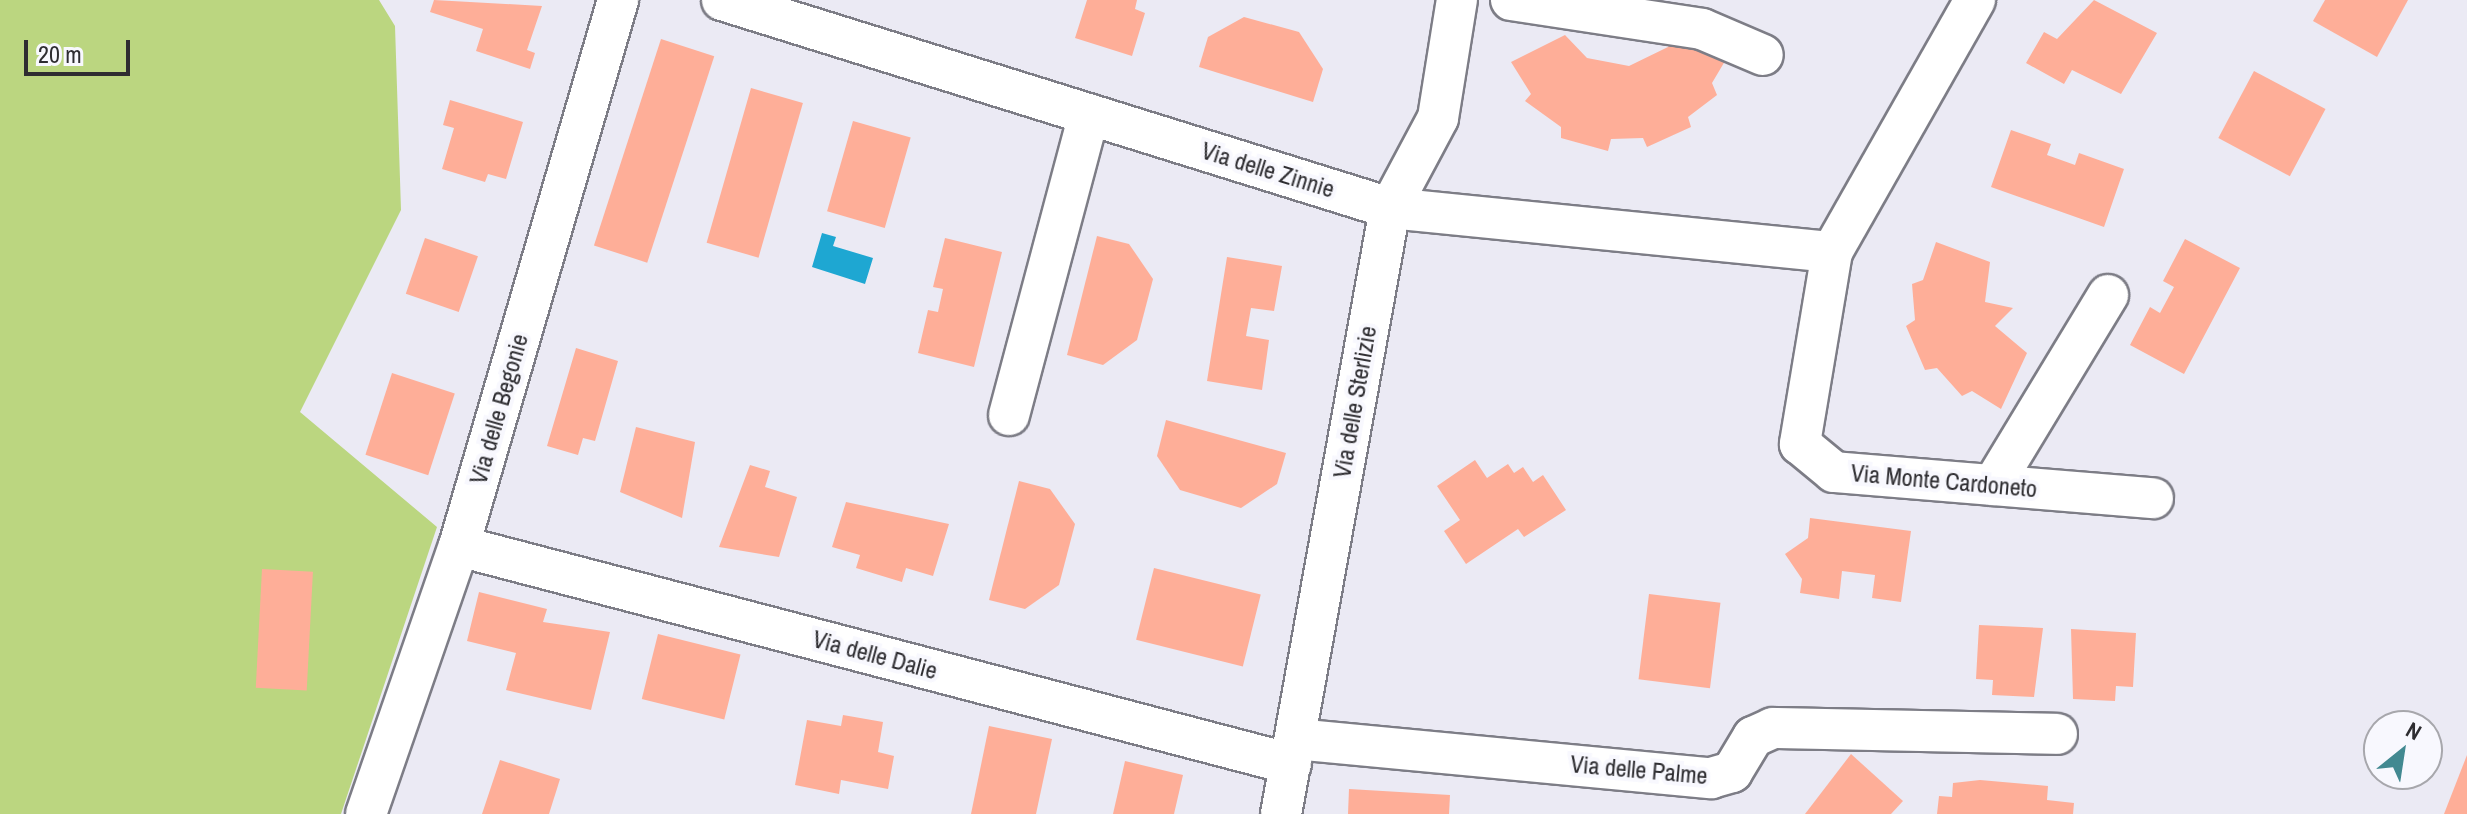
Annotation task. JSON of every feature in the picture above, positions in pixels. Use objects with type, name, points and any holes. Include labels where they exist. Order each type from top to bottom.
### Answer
[{"type":"street","name":"Via delle Begonie","points":[[366,814],[459,546],[618,0]]},
{"type":"street","name":"Via delle Zinnie","points":[[722,0],[1390,208],[1832,252]]},
{"type":"street","name":"Via delle Sterlizie","points":[[1281,814],[1390,208],[1438,118],[1457,0]]},
{"type":"street","points":[[1511,0],[1702,29],[1763,55]]},
{"type":"street","name":"Via Monte Cardoneto","points":[[1975,0],[1832,252],[1798,424],[1804,452],[1834,472],[2153,498]]},
{"type":"street","points":[[1009,415],[1089,114]]},
{"type":"street","points":[[1993,485],[2108,295]]},
{"type":"street","name":"Via delle Dalie","points":[[459,546],[1293,751]]},
{"type":"street","name":"Via delle Palme","points":[[1293,751],[1711,778],[1732,772],[1753,737],[1773,728],[2057,734]]},
{"type":"green space","points":[[0,0],[379,0],[395,26],[401,210],[300,412],[437,527],[341,814],[0,814]]},
{"type":"water","points":[[822,233],[836,237],[833,246],[873,258],[865,284],[812,267]]},
{"type":"building","points":[[434,0],[542,6],[527,50],[535,53],[530,69],[476,51],[483,29],[430,12]]},
{"type":"building","points":[[1087,0],[1137,0],[1135,9],[1145,13],[1132,56],[1075,38]]},
{"type":"building","points":[[2094,0],[2157,33],[2121,94],[2072,70],[2064,84],[2026,63],[2044,32],[2057,39]]},
{"type":"building","points":[[2325,0],[2408,0],[2377,57],[2313,21]]},
{"type":"building","points":[[1244,17],[1299,32],[1323,69],[1313,102],[1199,67],[1208,37]]},
{"type":"building","points":[[1678,33],[1728,56],[1712,83],[1717,95],[1688,117],[1691,127],[1647,147],[1643,138],[1611,139],[1608,151],[1561,138],[1561,127],[1525,101],[1531,94],[1511,62],[1565,35],[1587,58],[1629,66],[1668,47]]},
{"type":"building","points":[[661,39],[714,56],[647,263],[594,245]]},
{"type":"building","points":[[2254,71],[2326,109],[2290,176],[2218,138]]},
{"type":"building","points":[[751,88],[803,103],[759,258],[707,243]]},
{"type":"building","points":[[450,100],[523,122],[506,179],[488,174],[485,182],[442,169],[454,128],[443,125]]},
{"type":"building","points":[[853,121],[911,138],[885,228],[827,211]]},
{"type":"building","points":[[2011,130],[2051,144],[2047,155],[2075,165],[2079,153],[2124,169],[2104,227],[1991,187]]},
{"type":"building","points":[[1097,236],[1129,244],[1153,279],[1137,340],[1103,365],[1067,355]]},
{"type":"building","points":[[425,238],[478,256],[459,312],[406,294]]},
{"type":"building","points":[[945,238],[1002,252],[974,367],[918,353],[928,310],[938,312],[943,289],[933,287]]},
{"type":"building","points":[[2185,239],[2240,268],[2184,374],[2130,345],[2150,307],[2160,313],[2174,287],[2163,281]]},
{"type":"building","points":[[1936,242],[1990,262],[1985,302],[2013,308],[1995,326],[2027,353],[2001,409],[1972,391],[1962,396],[1937,368],[1925,370],[1906,326],[1915,320],[1912,284],[1923,280]]},
{"type":"building","points":[[1227,257],[1282,266],[1274,311],[1251,308],[1246,336],[1269,340],[1262,390],[1207,381]]},
{"type":"building","points":[[576,348],[618,361],[595,441],[583,438],[578,455],[547,446]]},
{"type":"building","points":[[392,373],[455,393],[428,475],[365,455]]},
{"type":"building","points":[[1166,420],[1286,453],[1277,484],[1241,508],[1180,490],[1157,456]]},
{"type":"building","points":[[636,427],[695,442],[682,518],[620,492]]},
{"type":"building","points":[[1475,460],[1487,478],[1508,464],[1514,473],[1523,467],[1533,482],[1543,475],[1566,510],[1524,537],[1518,529],[1466,564],[1444,531],[1460,520],[1437,486]]},
{"type":"building","points":[[750,465],[770,471],[765,487],[797,497],[779,557],[719,547]]},
{"type":"building","points":[[1019,481],[1050,489],[1075,524],[1059,585],[1025,609],[989,600]]},
{"type":"building","points":[[846,502],[949,524],[933,576],[906,568],[902,582],[856,568],[860,555],[832,547]]},
{"type":"building","points":[[1810,518],[1911,531],[1901,602],[1872,598],[1875,575],[1842,571],[1839,599],[1800,593],[1802,579],[1785,554],[1808,538]]},
{"type":"building","points":[[1154,568],[1261,595],[1243,666],[1136,640]]},
{"type":"building","points":[[262,569],[313,572],[307,691],[256,688]]},
{"type":"building","points":[[479,592],[547,609],[543,622],[610,632],[591,710],[506,690],[516,653],[467,641]]},
{"type":"building","points":[[1649,594],[1720,603],[1710,688],[1639,679]]},
{"type":"building","points":[[1979,625],[2043,628],[2034,697],[1992,695],[1993,680],[1976,679]]},
{"type":"building","points":[[2071,629],[2136,633],[2133,687],[2116,686],[2115,701],[2073,699]]},
{"type":"building","points":[[658,634],[740,655],[724,720],[642,699]]},
{"type":"building","points":[[843,715],[883,722],[878,752],[894,756],[888,789],[841,780],[839,794],[795,785],[807,720],[841,726]]},
{"type":"building","points":[[989,726],[1052,739],[1036,814],[971,814]]},
{"type":"building","points":[[1851,754],[1903,801],[1891,814],[1805,814]]},
{"type":"building","points":[[2467,755],[2467,814],[2444,814]]},
{"type":"building","points":[[500,760],[560,779],[549,814],[482,814]]},
{"type":"building","points":[[1125,761],[1183,775],[1174,814],[1113,814]]},
{"type":"building","points":[[1980,780],[2048,786],[2047,800],[2074,803],[2073,814],[1937,814],[1939,796],[1952,797],[1953,783]]},
{"type":"building","points":[[1349,789],[1450,795],[1449,814],[1348,814]]}]
